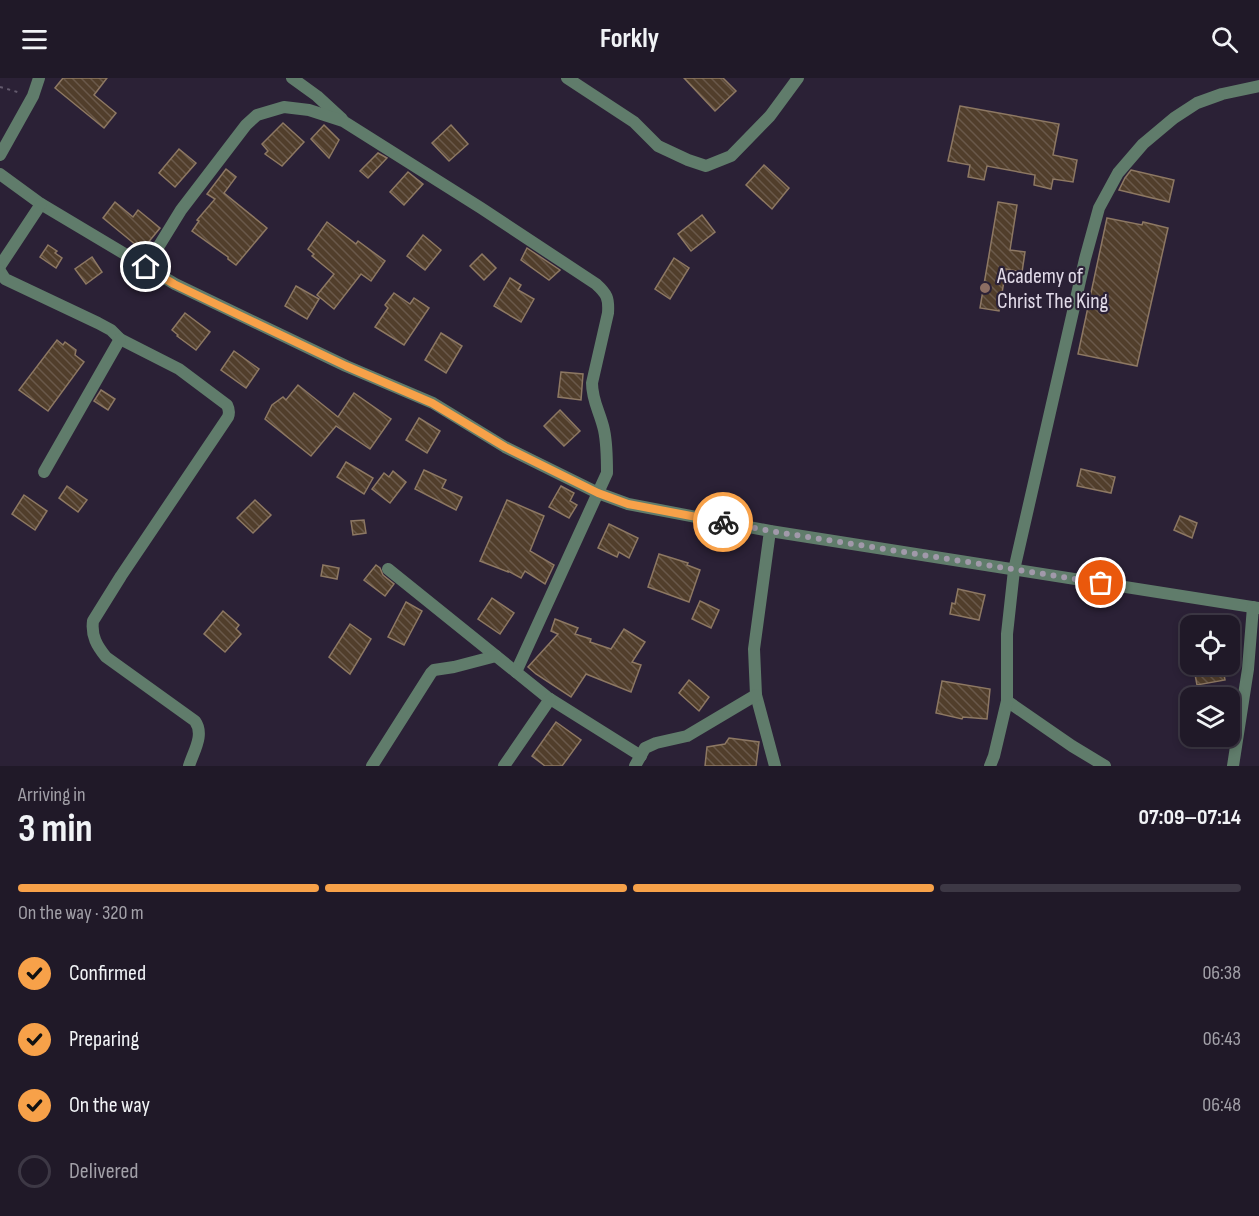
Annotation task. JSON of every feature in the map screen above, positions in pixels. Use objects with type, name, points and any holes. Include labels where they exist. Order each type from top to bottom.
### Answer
[{"type":"street","points":[[0,155],[33,96],[39,78]]},
{"type":"street","points":[[292,78],[317,96],[344,121],[520,233],[606,293],[609,303],[608,313],[592,383],[592,394],[608,454],[607,473],[516,672]]},
{"type":"street","points":[[567,78],[634,122],[658,146],[706,166],[731,156],[770,116],[798,78]]},
{"type":"street","points":[[990,766],[1006,701],[1007,634],[1014,570],[1098,207],[1118,173],[1143,144],[1174,118],[1197,103],[1222,94],[1259,86]]},
{"type":"street","points":[[146,267],[181,210],[246,125],[257,115],[284,107],[309,110],[344,121]]},
{"type":"street","points":[[0,174],[41,204],[174,284],[335,361],[432,403],[505,447],[598,493],[628,504],[770,531],[1256,607],[1233,766]]},
{"type":"street","points":[[0,266],[41,204]]},
{"type":"street","points":[[0,271],[5,279],[98,322],[120,339],[179,369],[227,405],[230,413],[228,417],[121,576],[93,621],[92,629],[94,639],[106,657],[198,725],[200,736],[189,766]]},
{"type":"street","points":[[44,472],[120,339]]},
{"type":"street","points":[[770,531],[754,649],[756,695],[775,766]]},
{"type":"street","points":[[388,569],[550,699],[638,761],[645,748],[687,736],[756,695]]},
{"type":"street","points":[[372,766],[434,670],[496,656]]},
{"type":"street","points":[[504,766],[550,699]]},
{"type":"street","points":[[1006,701],[1105,766]]},
{"type":"path","points":[[0,87],[33,96]]},
{"type":"building","points":[[63,78],[107,78],[94,95],[116,113],[104,128],[55,88]]},
{"type":"building","points":[[684,78],[723,78],[736,91],[715,111]]},
{"type":"building","points":[[960,106],[1059,124],[1053,155],[1077,160],[1073,182],[1053,179],[1051,189],[1034,185],[1035,175],[987,166],[984,180],[968,177],[970,165],[948,161]]},
{"type":"building","points":[[283,123],[304,142],[282,166],[265,154],[268,151],[262,144]]},
{"type":"building","points":[[324,125],[339,140],[329,158],[311,139]]},
{"type":"building","points":[[451,125],[468,144],[449,161],[432,143]]},
{"type":"building","points":[[179,149],[196,163],[175,187],[159,173]]},
{"type":"building","points":[[378,153],[387,158],[368,178],[360,171]]},
{"type":"building","points":[[764,165],[789,188],[772,209],[746,185]]},
{"type":"building","points":[[226,169],[236,177],[224,193],[267,228],[236,265],[192,231],[199,221],[197,220],[215,199],[207,194]]},
{"type":"building","points":[[1131,170],[1174,180],[1169,202],[1119,190]]},
{"type":"building","points":[[408,172],[423,184],[404,205],[390,192]]},
{"type":"building","points":[[115,202],[133,217],[138,210],[160,228],[142,250],[103,218]]},
{"type":"building","points":[[998,202],[1017,205],[1010,250],[1025,252],[1022,272],[1006,269],[999,311],[980,308]]},
{"type":"building","points":[[702,215],[715,232],[691,251],[678,234]]},
{"type":"building","points":[[1107,218],[1142,225],[1143,222],[1168,228],[1137,366],[1078,354]]},
{"type":"building","points":[[327,222],[356,244],[358,241],[385,261],[371,281],[361,274],[334,309],[317,295],[334,274],[312,256],[314,254],[308,249]]},
{"type":"building","points":[[423,235],[441,250],[425,270],[407,256]]},
{"type":"building","points":[[48,245],[62,258],[56,268],[40,257]]},
{"type":"building","points":[[527,248],[560,270],[549,280],[521,260]]},
{"type":"building","points":[[482,254],[496,268],[484,280],[470,266]]},
{"type":"building","points":[[92,257],[102,272],[86,284],[75,269]]},
{"type":"building","points":[[674,258],[689,268],[670,299],[655,289]]},
{"type":"building","points":[[510,278],[521,285],[518,290],[534,299],[521,322],[494,306]]},
{"type":"building","points":[[296,286],[319,299],[307,319],[285,306]]},
{"type":"building","points":[[394,293],[410,304],[414,298],[429,308],[404,345],[375,327],[388,308],[385,305]]},
{"type":"building","points":[[185,313],[210,332],[196,350],[172,330]]},
{"type":"building","points":[[441,333],[462,346],[446,373],[425,360]]},
{"type":"building","points":[[57,340],[63,345],[65,342],[76,350],[75,355],[84,362],[48,411],[19,390]]},
{"type":"building","points":[[234,351],[259,369],[246,388],[221,370]]},
{"type":"building","points":[[561,372],[583,374],[581,400],[558,397]]},
{"type":"building","points":[[298,385],[338,417],[354,393],[391,419],[370,449],[336,426],[311,456],[265,419],[272,405],[283,397],[286,400]]},
{"type":"building","points":[[101,390],[115,399],[108,410],[94,401]]},
{"type":"building","points":[[560,410],[580,431],[564,446],[544,426]]},
{"type":"building","points":[[419,418],[440,431],[427,453],[406,440]]},
{"type":"building","points":[[346,462],[373,478],[364,494],[337,477]]},
{"type":"building","points":[[1081,469],[1115,477],[1111,493],[1077,486]]},
{"type":"building","points":[[424,470],[446,480],[442,488],[462,497],[456,510],[415,489]]},
{"type":"building","points":[[393,471],[406,482],[390,503],[372,489],[384,473],[389,477]]},
{"type":"building","points":[[67,486],[87,500],[78,512],[59,498]]},
{"type":"building","points":[[561,486],[574,493],[570,501],[577,505],[569,518],[549,507]]},
{"type":"building","points":[[24,495],[47,511],[35,530],[12,514]]},
{"type":"building","points":[[255,500],[271,515],[253,533],[237,518]]},
{"type":"building","points":[[507,500],[544,516],[530,551],[554,565],[545,584],[525,571],[521,578],[480,561]]},
{"type":"building","points":[[1180,516],[1197,523],[1192,538],[1174,530]]},
{"type":"building","points":[[364,520],[366,533],[353,535],[351,521]]},
{"type":"building","points":[[609,524],[638,538],[629,558],[619,552],[617,557],[598,548]]},
{"type":"building","points":[[659,554],[688,563],[687,565],[700,570],[689,602],[648,587]]},
{"type":"building","points":[[323,565],[339,568],[337,579],[321,576]]},
{"type":"building","points":[[376,565],[394,584],[385,596],[364,580]]},
{"type":"building","points":[[958,589],[985,595],[979,620],[950,614]]},
{"type":"building","points":[[492,598],[514,613],[500,634],[478,619]]},
{"type":"building","points":[[700,601],[719,610],[711,628],[692,619]]},
{"type":"building","points":[[406,602],[422,611],[404,645],[388,637]]},
{"type":"building","points":[[223,611],[239,625],[236,629],[241,634],[225,652],[204,634]]},
{"type":"building","points":[[555,619],[578,628],[575,634],[611,649],[624,629],[645,642],[632,662],[641,665],[631,692],[586,674],[571,697],[528,667],[558,634],[551,631]]},
{"type":"building","points":[[350,624],[371,639],[350,674],[329,657]]},
{"type":"building","points":[[1195,675],[1224,675],[1225,680],[1197,685]]},
{"type":"building","points":[[689,680],[709,697],[699,711],[679,693]]},
{"type":"building","points":[[942,681],[990,689],[987,719],[963,717],[962,719],[936,713]]},
{"type":"building","points":[[556,722],[581,740],[562,766],[545,766],[532,756]]},
{"type":"building","points":[[729,738],[759,742],[756,766],[705,766],[707,747],[725,744]]},
{"type":"way so far","points":[[723,522],[1101,583]]},
{"type":"place","name":"Academy of Christ The King","points":[[985,288]]},
{"type":"route","points":[[146,267],[174,284],[346,366],[432,403],[505,447],[598,493],[628,504],[723,522]]}]
